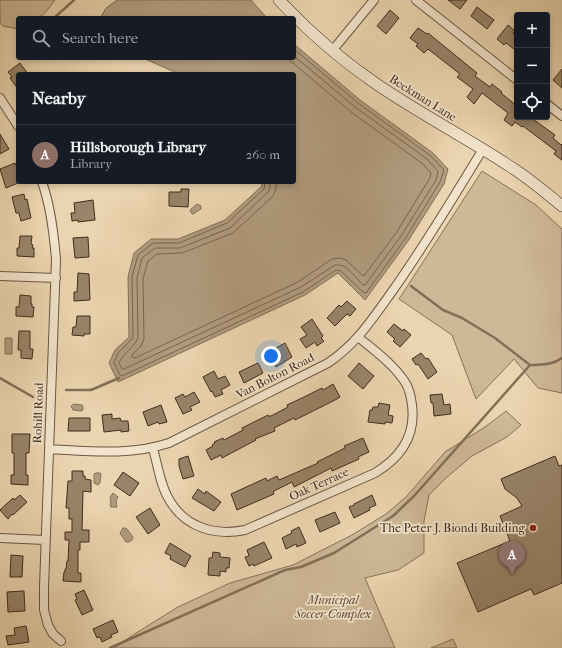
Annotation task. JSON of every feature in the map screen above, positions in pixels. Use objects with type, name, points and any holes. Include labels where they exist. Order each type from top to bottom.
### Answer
[{"type":"street","name":"Beekman Lane","points":[[279,0],[294,16]]},
{"type":"street","points":[[332,51],[374,0]]},
{"type":"street","points":[[416,0],[514,78]]},
{"type":"street","name":"Beekman Lane","points":[[296,18],[332,51],[360,72],[396,97],[483,149],[534,184],[562,206]]},
{"type":"street","points":[[0,98],[16,123]]},
{"type":"street","points":[[550,106],[562,116]]},
{"type":"street","name":"Van Bolton Road","points":[[49,449],[133,452],[153,448],[169,443],[328,363],[341,354],[358,337],[424,245],[483,149]]},
{"type":"street","name":"Rohill Road","points":[[43,184],[50,212],[54,237],[56,278],[45,540],[44,610],[52,634],[61,641]]},
{"type":"street","points":[[0,276],[56,278]]},
{"type":"street","name":"Oak Terrace","points":[[153,448],[164,487],[170,501],[177,511],[189,521],[211,531],[234,532],[245,530],[375,473],[387,466],[398,455],[406,442],[411,428],[413,412],[411,397],[406,384],[401,377],[384,359],[358,337]]},
{"type":"street","points":[[0,538],[45,540]]},
{"type":"green space","points":[[0,0],[55,0],[40,16],[16,16],[16,29],[3,26],[0,23]]},
{"type":"green space","points":[[482,171],[536,205],[562,229],[562,393],[538,388],[514,359],[476,399],[452,335],[399,299]]},
{"type":"green space","name":"Municipal Soccer Complex","points":[[506,411],[521,425],[507,437],[472,456],[429,495],[424,521],[424,553],[398,570],[365,578],[395,648],[114,648],[178,607],[230,583],[293,565],[352,535],[386,514],[406,497],[445,452],[485,427]]},
{"type":"green space","points":[[453,639],[457,648],[431,648]]},
{"type":"water","points":[[117,0],[251,0],[265,16],[101,16],[106,8]]},
{"type":"water","points":[[296,46],[360,100],[433,153],[448,169],[444,184],[408,241],[365,300],[338,273],[305,295],[118,382],[109,363],[115,350],[129,337],[128,277],[134,253],[151,239],[178,239],[225,220],[262,186],[262,184],[296,184],[296,72],[174,72],[148,60],[296,60]]},
{"type":"water","points":[[197,204],[201,206],[201,209],[192,214],[190,210]]},
{"type":"water","points":[[5,338],[12,338],[12,354],[5,354]]},
{"type":"water","points":[[74,404],[82,405],[83,410],[73,410],[71,406]]},
{"type":"water","points":[[94,474],[101,474],[100,483],[98,485],[94,483]]},
{"type":"water","points":[[113,493],[118,497],[116,501],[117,507],[111,507],[110,504],[110,497]]},
{"type":"water","points":[[123,528],[126,528],[133,537],[129,542],[126,542],[120,533]]},
{"type":"building","points":[[448,0],[467,0],[460,9]]},
{"type":"building","points":[[477,7],[494,20],[487,29],[471,16]]},
{"type":"building","points":[[390,10],[399,18],[386,34],[377,26]]},
{"type":"building","points":[[508,25],[514,30],[514,49],[506,43],[504,45],[497,39]]},
{"type":"building","points":[[418,28],[427,34],[428,33],[477,73],[475,76],[490,87],[492,84],[502,92],[501,93],[514,104],[514,120],[534,120],[555,135],[553,138],[561,145],[562,144],[562,160],[554,154],[556,151],[523,126],[522,127],[515,122],[512,126],[504,120],[508,113],[482,93],[474,104],[467,97],[473,89],[457,77],[460,74],[428,49],[424,53],[416,46],[418,44],[410,38]]},
{"type":"building","points":[[20,63],[27,72],[16,72],[16,86],[8,72]]},
{"type":"building","points":[[562,69],[562,88],[553,80]]},
{"type":"building","points":[[0,134],[9,149],[0,154]]},
{"type":"building","points":[[15,163],[16,184],[6,188],[0,169]]},
{"type":"building","points":[[181,189],[189,189],[188,207],[169,206],[169,192],[181,192]]},
{"type":"building","points":[[24,194],[25,200],[27,199],[31,218],[21,221],[19,213],[16,213],[12,197]]},
{"type":"building","points":[[93,200],[95,220],[78,222],[78,220],[72,221],[71,213],[75,213],[74,203]]},
{"type":"building","points":[[20,236],[32,236],[31,244],[33,245],[32,248],[34,248],[34,257],[17,256]]},
{"type":"building","points":[[88,237],[89,257],[75,258],[73,238]]},
{"type":"building","points":[[78,273],[89,274],[90,300],[74,301],[74,292],[77,292]]},
{"type":"building","points":[[20,295],[31,296],[31,304],[32,307],[34,307],[33,317],[16,316],[16,307],[19,307]]},
{"type":"building","points":[[347,301],[356,309],[350,316],[347,314],[335,326],[327,318],[339,305],[341,307]]},
{"type":"building","points":[[77,316],[90,316],[90,334],[84,334],[84,336],[72,335],[73,327],[76,327]]},
{"type":"building","points":[[312,319],[323,336],[321,338],[324,341],[317,346],[315,342],[306,348],[300,339],[307,335],[301,327]]},
{"type":"building","points":[[394,324],[403,331],[404,329],[411,335],[400,347],[393,341],[395,339],[387,332]]},
{"type":"building","points":[[19,331],[30,331],[30,349],[33,349],[32,359],[21,358],[21,350],[18,350]]},
{"type":"building","points":[[285,343],[292,357],[276,367],[269,352]]},
{"type":"building","points":[[421,353],[426,359],[428,358],[437,372],[428,379],[418,364],[416,365],[412,359]]},
{"type":"building","points":[[258,363],[263,373],[244,383],[239,372]]},
{"type":"building","points":[[359,363],[374,376],[363,389],[348,376]]},
{"type":"building","points":[[214,371],[218,379],[225,376],[230,385],[221,390],[223,394],[215,397],[203,377]]},
{"type":"building","points":[[333,384],[340,397],[337,399],[295,420],[294,418],[274,428],[275,431],[255,439],[256,440],[222,458],[221,455],[211,460],[206,450],[213,446],[212,445],[215,443],[214,442],[223,438],[224,440],[243,430],[242,428],[268,415],[271,416],[288,407],[287,405],[322,388],[323,390]]},
{"type":"building","points":[[194,392],[200,402],[190,407],[192,410],[183,414],[175,398],[183,394],[185,397]]},
{"type":"building","points":[[442,394],[444,405],[450,404],[451,414],[434,416],[433,403],[431,403],[430,395]]},
{"type":"building","points":[[379,403],[390,405],[388,415],[393,416],[392,423],[385,422],[385,424],[368,422],[370,410],[372,410],[373,407],[378,407]]},
{"type":"building","points":[[161,405],[167,422],[159,424],[158,422],[148,426],[143,412]]},
{"type":"building","points":[[112,414],[112,419],[120,418],[121,421],[128,421],[129,431],[121,432],[121,430],[104,432],[102,415]]},
{"type":"building","points":[[69,418],[90,418],[90,431],[68,431]]},
{"type":"building","points":[[12,434],[30,434],[29,453],[26,453],[26,475],[28,475],[28,485],[11,484],[11,475],[14,475]]},
{"type":"building","points":[[363,438],[369,452],[358,457],[359,459],[332,471],[331,468],[294,487],[292,482],[273,492],[274,494],[237,510],[231,494],[266,478],[267,481],[277,476],[279,480],[318,463],[317,462],[345,448],[344,446]]},
{"type":"building","points":[[188,456],[194,476],[183,479],[179,466],[179,459]]},
{"type":"building","name":"The Peter J. Biondi Building","points":[[555,456],[559,466],[562,465],[562,583],[534,595],[531,589],[478,612],[457,563],[510,541],[500,516],[522,506],[517,498],[505,489],[501,479]]},
{"type":"building","points":[[72,471],[83,471],[83,476],[85,476],[85,479],[91,480],[91,492],[83,491],[82,530],[89,530],[89,542],[80,542],[80,550],[78,550],[78,573],[81,573],[81,582],[63,581],[64,572],[68,561],[69,540],[65,540],[65,532],[72,532],[72,519],[69,519],[69,508],[66,508],[68,481],[72,481]]},
{"type":"building","points":[[123,472],[139,483],[130,496],[114,485]]},
{"type":"building","points":[[198,489],[205,494],[206,491],[221,502],[214,511],[192,498]]},
{"type":"building","points":[[20,495],[27,502],[8,519],[0,510],[13,498],[14,500]]},
{"type":"building","points":[[372,495],[376,505],[369,508],[370,510],[354,518],[349,507]]},
{"type":"building","points":[[150,508],[160,525],[148,534],[136,517]]},
{"type":"building","points":[[335,512],[340,523],[320,532],[315,520]]},
{"type":"building","points":[[299,527],[306,543],[297,547],[296,544],[286,549],[282,538],[292,533],[291,531]]},
{"type":"building","points":[[264,542],[272,558],[254,566],[253,564],[249,566],[245,557],[249,556],[247,550]]},
{"type":"building","points":[[170,543],[191,556],[185,567],[170,559],[171,556],[165,553]]},
{"type":"building","points":[[213,552],[220,553],[220,557],[230,558],[229,568],[226,568],[226,572],[220,571],[220,576],[208,575],[209,558],[212,558]]},
{"type":"building","points":[[11,555],[23,556],[22,577],[10,577]]},
{"type":"building","points":[[84,590],[93,610],[82,615],[75,600],[77,599],[75,594]]},
{"type":"building","points":[[24,591],[25,611],[8,612],[7,592]]},
{"type":"building","points":[[113,620],[118,632],[102,642],[100,637],[97,638],[93,629]]},
{"type":"building","points":[[26,626],[29,642],[8,645],[6,636],[15,635],[14,628]]},
{"type":"waterway","points":[[56,16],[74,0]]},
{"type":"waterway","points":[[411,286],[443,310],[462,318],[495,338],[530,365]]},
{"type":"waterway","points":[[110,648],[285,570],[301,567],[334,553],[393,516],[414,496],[530,365],[550,363],[558,361],[562,358]]},
{"type":"waterway","points":[[0,378],[33,397]]},
{"type":"waterway","points":[[66,390],[91,390],[119,378]]},
{"type":"place","name":"The Peter J. Biondi Building","points":[[533,528]]},
{"type":"place","name":"Hillsborough Library","points":[[512,574]]}]
